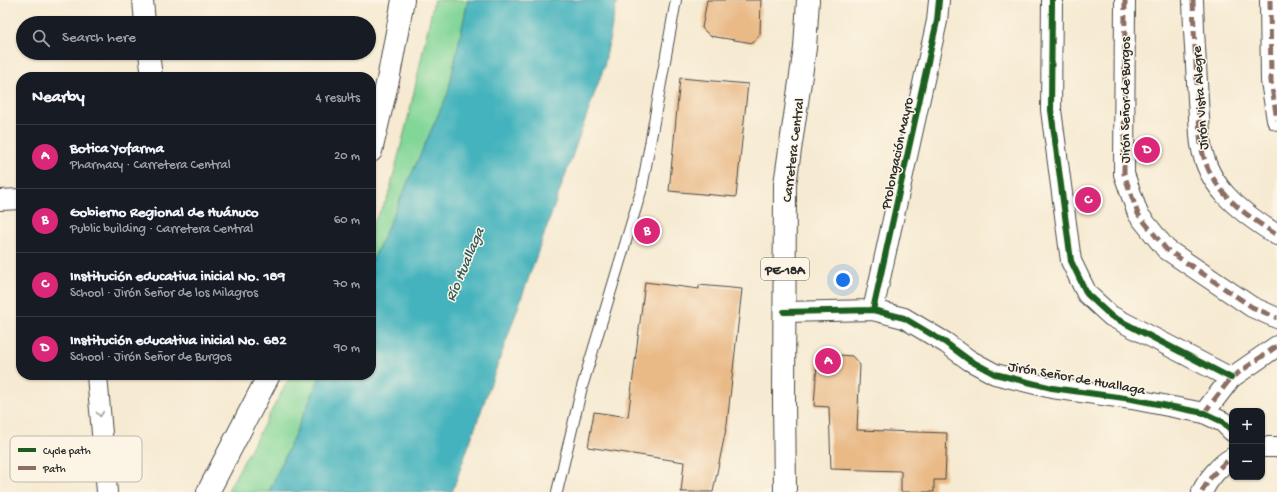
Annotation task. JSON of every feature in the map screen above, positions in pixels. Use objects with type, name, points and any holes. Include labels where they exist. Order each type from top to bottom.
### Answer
[{"type":"main road","points":[[376,131],[388,80],[403,0]]},
{"type":"main road","name":"PE-18A","points":[[797,0],[805,48]]},
{"type":"main road","name":"Carretera Central","points":[[785,492],[785,184],[805,48],[808,0]]},
{"type":"main road","points":[[208,492],[266,380]]},
{"type":"street","points":[[143,0],[144,16]]},
{"type":"street","name":"Prolongación Mayro","points":[[873,310],[937,21],[940,0]]},
{"type":"street","points":[[1052,0],[1051,110],[1071,262],[1087,294],[1110,316],[1231,378]]},
{"type":"street","name":"Jirón Señor de Burgos","points":[[1125,0],[1124,174],[1138,214],[1166,249],[1252,307],[1277,318]]},
{"type":"street","name":"Jirón Vista Alegre","points":[[1193,0],[1200,135],[1204,162],[1219,187],[1234,204],[1250,218],[1277,235]]},
{"type":"street","points":[[1270,0],[1271,81],[1277,120]]},
{"type":"street","points":[[150,60],[151,72]]},
{"type":"street","points":[[0,200],[16,199]]},
{"type":"street","name":"Jirón Señor de Huallaga","points":[[784,312],[873,310],[904,318],[946,343],[969,360],[995,374],[1052,388],[1132,399],[1204,413],[1223,422],[1229,428]]},
{"type":"street","points":[[1204,413],[1231,378],[1277,346]]},
{"type":"street","points":[[97,380],[102,436]]},
{"type":"street","points":[[1265,447],[1277,447]]},
{"type":"street","points":[[1202,492],[1205,485],[1224,462],[1229,460]]},
{"type":"street","points":[[106,482],[107,492]]},
{"type":"lane","points":[[557,492],[582,386],[642,188],[676,0]]},
{"type":"green space","points":[[434,0],[468,0],[448,93],[376,253],[376,218],[388,197],[410,110]]},
{"type":"green space","points":[[288,380],[319,380],[269,492],[227,492]]},
{"type":"water","name":"Río Huallaga","points":[[468,0],[617,0],[604,67],[452,492],[269,492],[319,380],[376,380],[376,253],[448,93]]},
{"type":"building","points":[[707,0],[761,0],[760,34],[753,43],[710,36],[702,28]]},
{"type":"building","points":[[680,78],[748,84],[736,197],[669,191]]},
{"type":"building","points":[[645,282],[699,289],[699,285],[742,289],[727,424],[713,492],[681,492],[684,462],[588,447],[594,412],[628,417]]},
{"type":"building","points":[[825,354],[852,356],[860,365],[857,430],[947,433],[945,480],[934,480],[934,492],[901,492],[901,471],[831,469],[829,407],[814,406],[817,363]]},
{"type":"marked path","points":[[1125,0],[1124,174],[1138,214],[1166,249],[1252,307],[1277,318]]},
{"type":"marked path","points":[[1193,0],[1200,135],[1203,153],[1208,168],[1225,195],[1249,216],[1277,235]]},
{"type":"marked path","points":[[1270,0],[1271,81],[1277,120]]},
{"type":"marked path","points":[[1204,413],[1231,378],[1277,346]]},
{"type":"marked path","points":[[1202,492],[1215,473],[1229,460]]},
{"type":"cycle path","points":[[873,310],[937,21],[939,0]]},
{"type":"cycle path","points":[[1052,0],[1051,110],[1071,261],[1087,294],[1111,316],[1231,378]]},
{"type":"cycle path","points":[[784,312],[873,310],[904,318],[946,343],[969,360],[995,374],[1052,388],[1132,399],[1204,413],[1223,422],[1229,428]]},
{"type":"place","name":"Institución educativa inicial No. 682","points":[[1147,150]]},
{"type":"place","name":"Institución educativa inicial No. 189","points":[[1088,200]]},
{"type":"place","name":"Gobierno Regional de Huánuco","points":[[647,231]]},
{"type":"place","name":"Botica Yofarma","points":[[828,361]]}]
